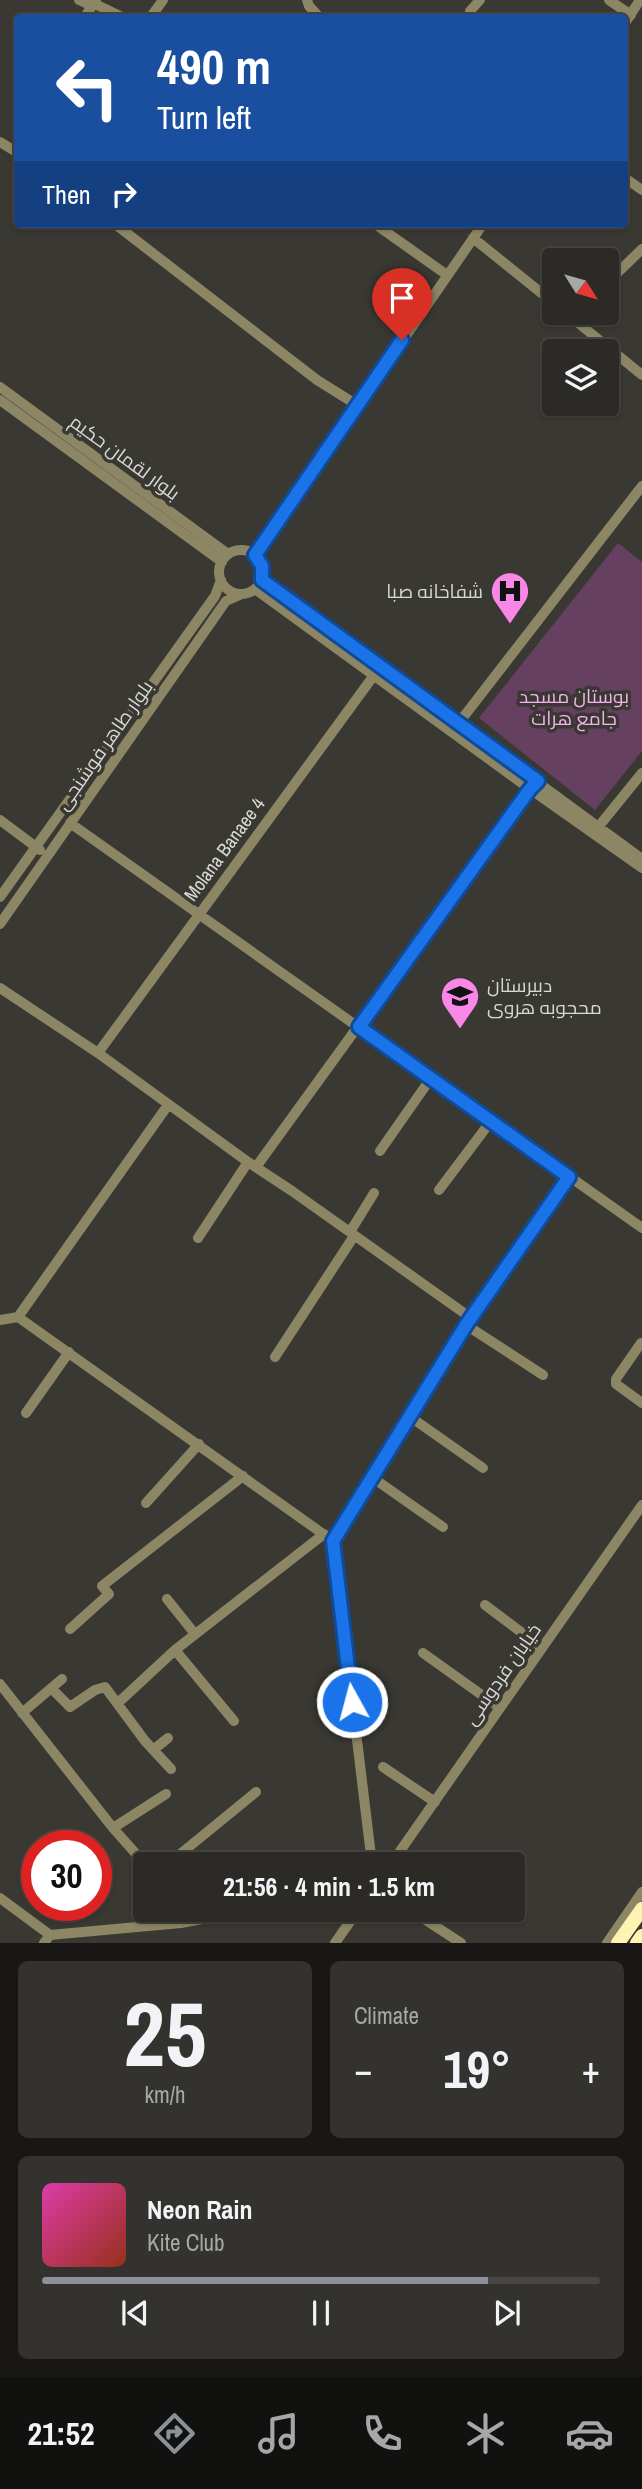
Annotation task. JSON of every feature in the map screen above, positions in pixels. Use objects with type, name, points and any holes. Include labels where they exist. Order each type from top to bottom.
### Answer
[{"type":"highway","points":[[618,1943],[642,1909]]},
{"type":"highway","points":[[637,1943],[642,1936]]},
{"type":"street","points":[[79,0],[88,4],[94,2],[116,14]]},
{"type":"street","points":[[470,11],[480,0]]},
{"type":"street","points":[[609,0],[623,14]]},
{"type":"street","points":[[628,19],[640,0]]},
{"type":"street","points":[[120,228],[317,380],[357,405]]},
{"type":"street","points":[[381,228],[447,275]]},
{"type":"street","points":[[255,555],[480,228]]},
{"type":"street","points":[[473,238],[542,294]]},
{"type":"street","points":[[620,269],[642,249]]},
{"type":"street","points":[[589,326],[642,375]]},
{"type":"street","name":"بلوار لقمان حکیم","points":[[0,387],[4,402],[225,558]]},
{"type":"street","points":[[458,724],[642,486]]},
{"type":"street","points":[[242,550],[255,555],[262,566],[259,584],[242,594],[232,592],[221,580],[225,558],[242,550]]},
{"type":"street","name":"بلوار طاهر فوشنجی","points":[[0,897],[215,596],[221,580]]},
{"type":"street","points":[[259,584],[595,830],[642,868]]},
{"type":"street","name":"بلوار طاهر فوشنجی","points":[[0,924],[226,601],[242,594]]},
{"type":"street","points":[[377,671],[458,724],[534,785]]},
{"type":"street","name":"Molana Banaee 4","points":[[98,1053],[377,671]]},
{"type":"street","points":[[595,830],[642,773]]},
{"type":"street","points":[[198,1238],[359,1027],[534,785]]},
{"type":"street","points":[[0,820],[47,857]]},
{"type":"street","points":[[70,823],[642,1228]]},
{"type":"street","points":[[595,830],[642,859]]},
{"type":"street","points":[[0,988],[98,1053],[352,1234],[543,1375]]},
{"type":"street","points":[[380,1151],[431,1078]]},
{"type":"street","points":[[18,1317],[168,1105]]},
{"type":"street","points":[[439,1190],[491,1121]]},
{"type":"street","points":[[119,1702],[195,1634],[329,1537],[373,1478],[469,1322],[569,1177]]},
{"type":"street","points":[[275,1357],[352,1234],[374,1193]]},
{"type":"street","points":[[0,1320],[18,1317],[329,1537],[370,1852]]},
{"type":"street","points":[[641,1343],[616,1379],[616,1384],[642,1403]]},
{"type":"street","points":[[26,1413],[69,1352]]},
{"type":"street","points":[[409,1416],[483,1468]]},
{"type":"street","points":[[146,1503],[199,1444]]},
{"type":"street","points":[[70,1629],[109,1594],[103,1586],[243,1476]]},
{"type":"street","points":[[373,1478],[443,1527]]},
{"type":"street","name":"خیابان فردوسی","points":[[399,1852],[642,1505]]},
{"type":"street","points":[[167,1599],[195,1634]]},
{"type":"street","points":[[485,1605],[542,1648]]},
{"type":"street","points":[[175,1650],[234,1721]]},
{"type":"street","points":[[423,1653],[500,1708]]},
{"type":"street","points":[[22,1713],[62,1679]]},
{"type":"street","points":[[0,1684],[134,1852]]},
{"type":"street","points":[[52,1689],[70,1707],[95,1690],[106,1687],[153,1750],[171,1769]]},
{"type":"street","points":[[153,1750],[168,1738]]},
{"type":"street","points":[[383,1767],[435,1801]]},
{"type":"street","points":[[183,1852],[256,1792]]},
{"type":"street","points":[[113,1828],[166,1794]]},
{"type":"street","points":[[607,1943],[642,1892]]},
{"type":"street","points":[[0,1898],[47,1939],[186,1922]]},
{"type":"street","points":[[335,1943],[350,1922]]},
{"type":"street","points":[[430,1922],[461,1943]]},
{"type":"green space","name":"بوستان مسجد جامع هرات","points":[[618,543],[642,562],[642,751],[595,810],[479,718]]},
{"type":"place","name":"شفاخانه صبا","points":[[510,625]]},
{"type":"place","name":"دبیرستان محجوبه هروی","points":[[460,1030]]},
{"type":"route","points":[[352,1702],[333,1541],[466,1325],[569,1177],[359,1027],[538,781],[262,580],[262,566],[255,555],[402,340]]}]
